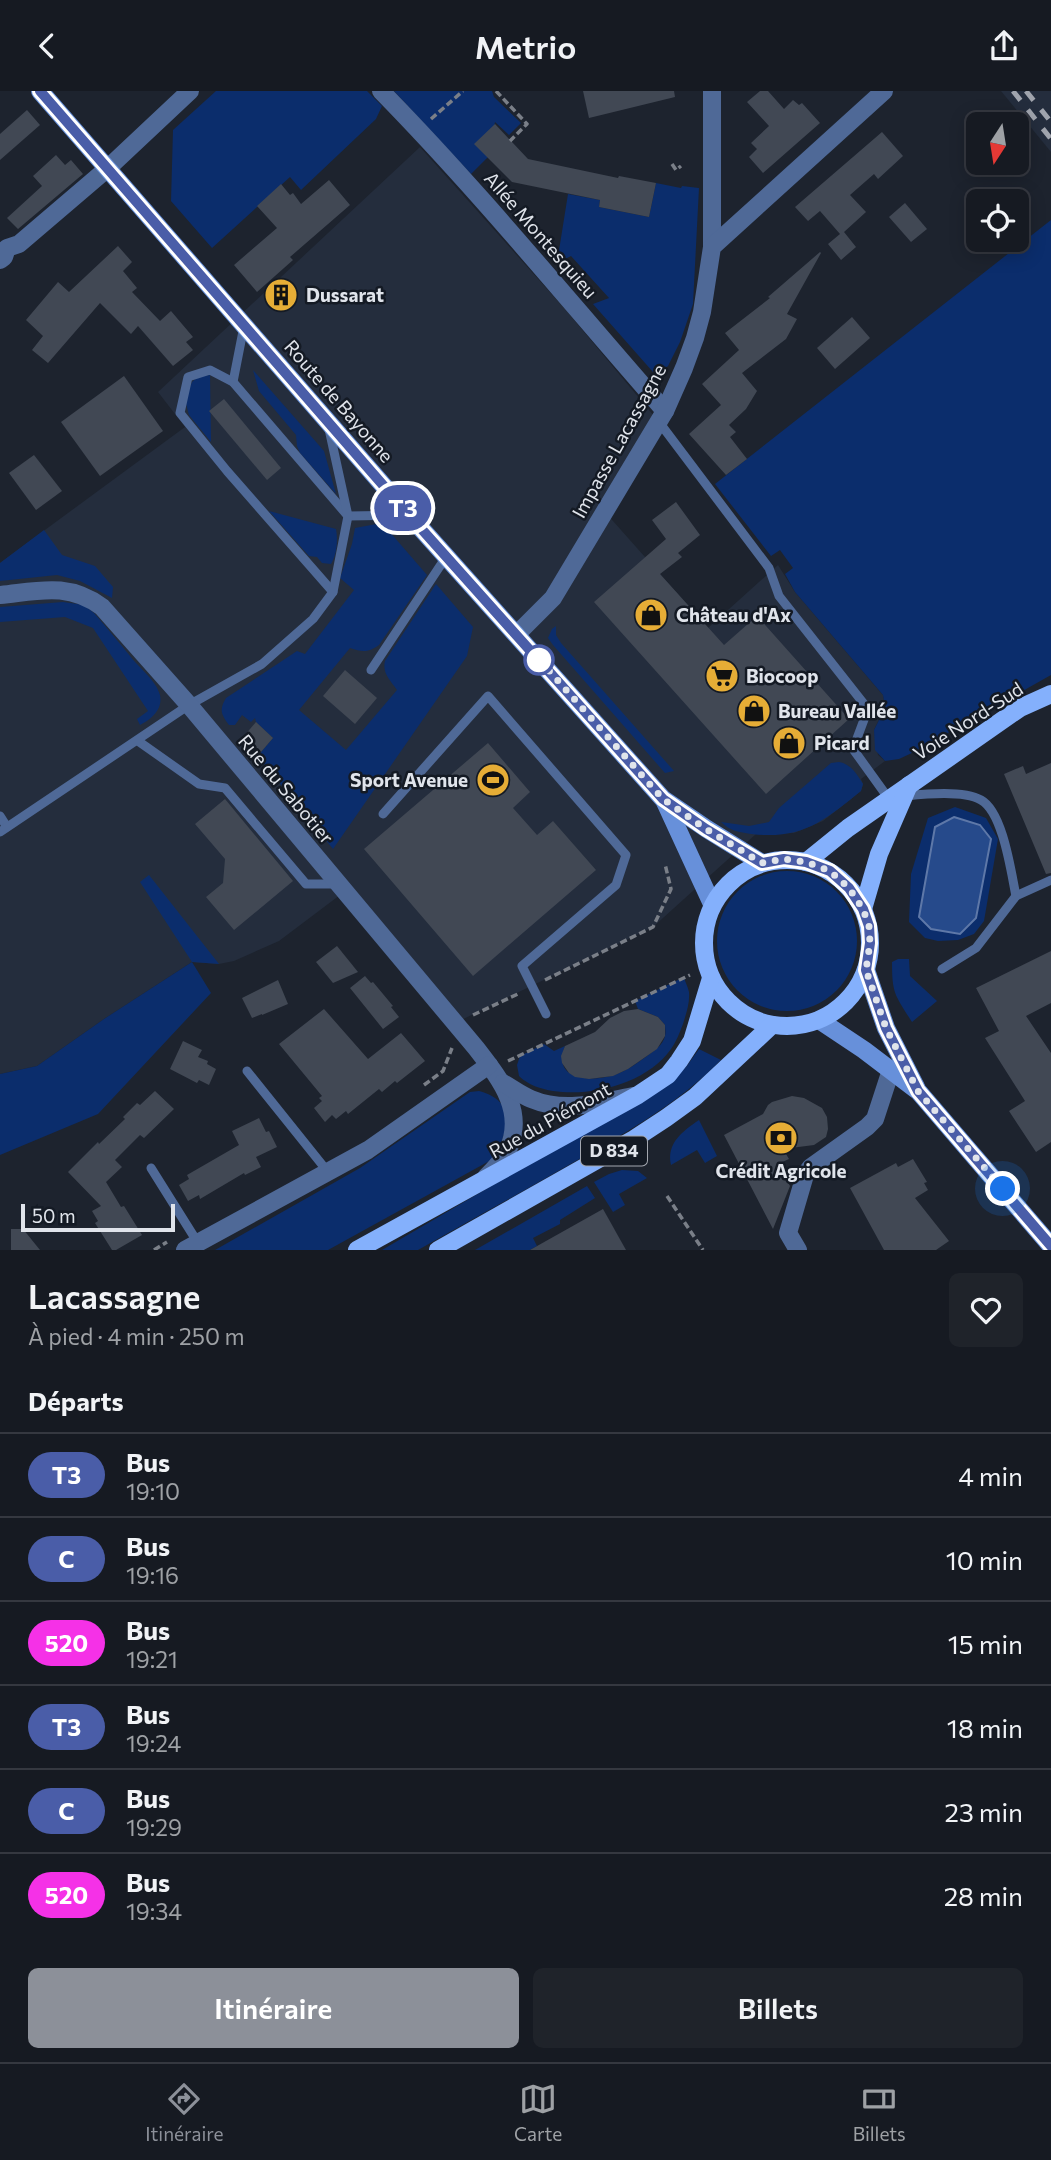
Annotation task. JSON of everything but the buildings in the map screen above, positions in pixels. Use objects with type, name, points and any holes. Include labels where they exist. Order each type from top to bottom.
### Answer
[{"type":"main road","name":"Route de Bayonne","points":[[40,91],[409,515],[663,799],[762,863]]},
{"type":"main road","name":"Voie Nord-Sud","points":[[806,862],[848,828],[1020,708],[1051,694]]},
{"type":"main road","points":[[863,909],[901,793]]},
{"type":"main road","name":"Route de Bayonne","points":[[663,799],[712,904]]},
{"type":"main road","points":[[784,859],[806,862],[830,871],[849,888],[863,909],[869,926],[870,943],[866,970],[855,991],[839,1008],[819,1020],[796,1026],[772,1025],[747,1016],[726,1000],[711,978],[704,954],[704,928],[712,904],[725,886],[742,872],[762,863],[784,859]]},
{"type":"main road","points":[[866,970],[886,1028],[918,1091]]},
{"type":"main road","name":"Rue du Piémont","points":[[357,1250],[638,1095],[668,1075],[692,1041],[711,978]]},
{"type":"main road","points":[[819,1020],[918,1091],[1051,1246]]},
{"type":"main road","name":"D 834","points":[[438,1250],[634,1139],[666,1118],[695,1097],[772,1025]]},
{"type":"street","points":[[2,247],[19,244],[108,168],[190,91]]},
{"type":"street","name":"Allée Montesquieu","points":[[381,91],[562,290],[662,416]]},
{"type":"street","name":"Impasse Lacassagne","points":[[517,634],[553,598],[662,416],[695,338],[702,312],[712,247],[712,91]]},
{"type":"street","points":[[712,247],[884,91]]},
{"type":"street","name":"Rue du Sabotier","points":[[0,595],[74,591],[102,607],[189,705],[463,1033],[503,1083],[512,1107],[513,1131],[508,1150],[482,1182]]},
{"type":"street","points":[[191,1246],[368,1150],[489,1065]]},
{"type":"street","points":[[798,1250],[789,1233],[805,1175],[811,1167],[875,1119],[891,1070]]},
{"type":"street","name":"Rue du Sabotier","points":[[503,1083],[530,1099],[566,1107],[585,1106],[638,1095]]},
{"type":"lane","points":[[233,382],[244,325]]},
{"type":"lane","points":[[333,592],[180,412],[188,377],[210,370],[233,382],[348,516]]},
{"type":"lane","points":[[662,416],[769,568],[779,596],[868,709],[853,749],[901,793],[968,795],[983,800],[991,809],[1000,828],[1017,896]]},
{"type":"lane","points":[[0,816],[4,830],[189,705],[262,664],[313,619],[333,592],[348,516],[327,419]]},
{"type":"lane","points":[[348,516],[409,515]]},
{"type":"lane","points":[[371,670],[446,557]]},
{"type":"lane","points":[[383,814],[488,696],[626,855],[616,885],[522,966],[546,1014]]},
{"type":"lane","points":[[138,741],[199,784],[225,788],[306,884],[339,884]]},
{"type":"lane","points":[[942,969],[976,948],[1017,896],[1051,880]]},
{"type":"lane","points":[[247,1071],[328,1172]]},
{"type":"lane","points":[[151,1168],[191,1246]]},
{"type":"path","points":[[419,130],[463,91]]},
{"type":"path","points":[[496,91],[527,124],[510,141]]},
{"type":"path","points":[[672,164],[676,170],[681,166]]},
{"type":"path","points":[[463,1033],[472,1016],[653,927],[671,888],[666,864]]},
{"type":"path","points":[[489,1065],[512,1060],[690,975]]},
{"type":"path","points":[[667,1196],[703,1250]]},
{"type":"shaded area","points":[[216,91],[367,91],[382,106],[376,119],[301,190],[290,177],[212,248],[171,201],[173,130]]},
{"type":"shaded area","points":[[394,91],[492,91],[494,97],[521,123],[509,135],[495,122],[488,157],[471,174]]},
{"type":"shaded area","points":[[1001,91],[1051,91],[1051,152],[1029,125],[1029,112],[1018,112]]},
{"type":"shaded area","points":[[420,147],[565,309],[659,422],[605,512],[708,628],[778,565],[795,592],[883,695],[885,707],[874,730],[878,755],[885,761],[861,779],[861,791],[823,821],[794,833],[756,834],[653,927],[455,1023],[344,892],[279,941],[234,961],[219,964],[192,962],[37,1066],[0,1074],[0,563],[185,427],[158,392]]},
{"type":"shaded area","points":[[656,183],[699,188],[693,304],[680,342],[668,366],[653,372],[593,304],[609,298],[571,256],[557,263],[568,194],[600,200],[599,207],[649,217]]},
{"type":"shaded area","points":[[1051,220],[1051,675],[914,752],[899,759],[885,761],[875,750],[874,730],[885,708],[883,695],[795,592],[785,574],[793,568],[780,550],[771,556],[715,484],[1010,252],[1029,252],[1029,237]]},
{"type":"shaded area","points":[[253,370],[324,451],[336,494],[300,453],[296,435],[259,391]]},
{"type":"shaded area","points":[[210,375],[211,442],[189,415],[185,400],[192,382],[199,376]]},
{"type":"shaded area","points":[[269,511],[336,529],[337,547],[331,564],[322,563],[317,557],[309,556]]},
{"type":"shaded area","points":[[382,523],[427,575],[379,645],[365,651],[350,648],[299,710],[346,750],[397,690],[386,673],[385,661],[436,584],[473,627],[467,656],[333,849],[260,759],[261,752],[273,738],[255,718],[251,722],[242,715],[235,725],[229,725],[223,715],[222,706],[226,698],[297,651],[305,654],[354,590],[340,578],[355,528]]},
{"type":"shaded area","points":[[44,530],[62,555],[95,566],[113,587],[112,598],[80,581],[57,575],[0,581],[0,563]]},
{"type":"shaded area","points":[[63,602],[84,605],[94,613],[155,684],[160,695],[160,705],[149,720],[140,725],[137,719],[148,711],[93,628],[65,617],[0,622],[0,607]]},
{"type":"shaded area","points":[[556,626],[556,635],[561,643],[674,771],[665,773],[553,645],[548,638]]},
{"type":"shaded area","points":[[839,762],[856,773],[863,784],[861,791],[811,826],[785,834],[769,835],[739,832],[721,822],[749,826],[769,822],[779,808],[831,763]]},
{"type":"shaded area","points":[[955,807],[986,818],[998,839],[984,921],[974,934],[958,940],[938,941],[925,938],[909,922],[911,874],[928,818]]},
{"type":"shaded area","points":[[954,817],[980,825],[991,839],[976,918],[960,934],[931,929],[919,917],[935,827]]},
{"type":"shaded area","points":[[787,871],[814,877],[836,892],[851,914],[857,941],[851,968],[836,990],[814,1005],[787,1011],[760,1005],[738,990],[723,968],[717,941],[723,914],[738,892],[760,877]]},
{"type":"shaded area","points":[[149,875],[219,964],[192,962],[140,882]]},
{"type":"shaded area","points":[[909,959],[910,976],[937,1001],[912,1022],[894,988],[892,962]]},
{"type":"shaded area","points":[[192,962],[211,993],[98,1114],[0,1155],[0,1074],[37,1066]]},
{"type":"shaded area","points":[[684,977],[689,996],[682,1027],[671,1049],[648,1071],[618,1085],[585,1092],[544,1089],[519,1076],[517,1065],[520,1056],[544,1044],[554,1051],[565,1046],[562,1058],[564,1066],[576,1076],[605,1077],[632,1067],[658,1047],[665,1033],[665,1025],[658,1017],[638,1009],[635,1001]]},
{"type":"shaded area","points":[[699,1049],[721,1060],[686,1091],[648,1118],[418,1250],[382,1250],[665,1084],[686,1067]]},
{"type":"shaded area","points":[[479,1091],[500,1102],[505,1110],[503,1138],[493,1159],[328,1250],[215,1250],[360,1168],[470,1092]]},
{"type":"shaded area","points":[[699,1120],[717,1156],[705,1163],[697,1150],[671,1165],[673,1144]]},
{"type":"shaded area","points":[[622,1170],[638,1171],[647,1178],[619,1194],[625,1205],[613,1212],[594,1182]]},
{"type":"shaded area","points":[[587,1186],[595,1198],[560,1220],[560,1224],[533,1238],[537,1246],[530,1250],[475,1250]]},
{"type":"railway","points":[[1013,91],[1051,139]]},
{"type":"railway","points":[[1026,91],[1051,122]]},
{"type":"bus line","name":"T3","points":[[40,91],[409,515],[663,799],[762,863],[784,859],[806,862],[830,871],[849,888],[863,909],[869,926],[870,943],[866,970],[886,1028],[918,1091],[1051,1246]]},
{"type":"place","name":"Dussarat","points":[[281,295]]},
{"type":"place","name":"Château d'Ax","points":[[651,615]]},
{"type":"place","name":"Biocoop","points":[[722,676]]},
{"type":"place","name":"Bureau Vallée","points":[[754,711]]},
{"type":"place","name":"Picard","points":[[789,743]]},
{"type":"place","name":"Sport Avenue","points":[[493,780]]},
{"type":"place","name":"Crédit Agricole","points":[[781,1138]]},
{"type":"route","points":[[539,660],[536,656],[663,799],[762,863],[784,859],[806,862],[830,871],[849,888],[863,909],[869,926],[870,943],[866,970],[886,1028],[918,1091],[1003,1189]]}]
